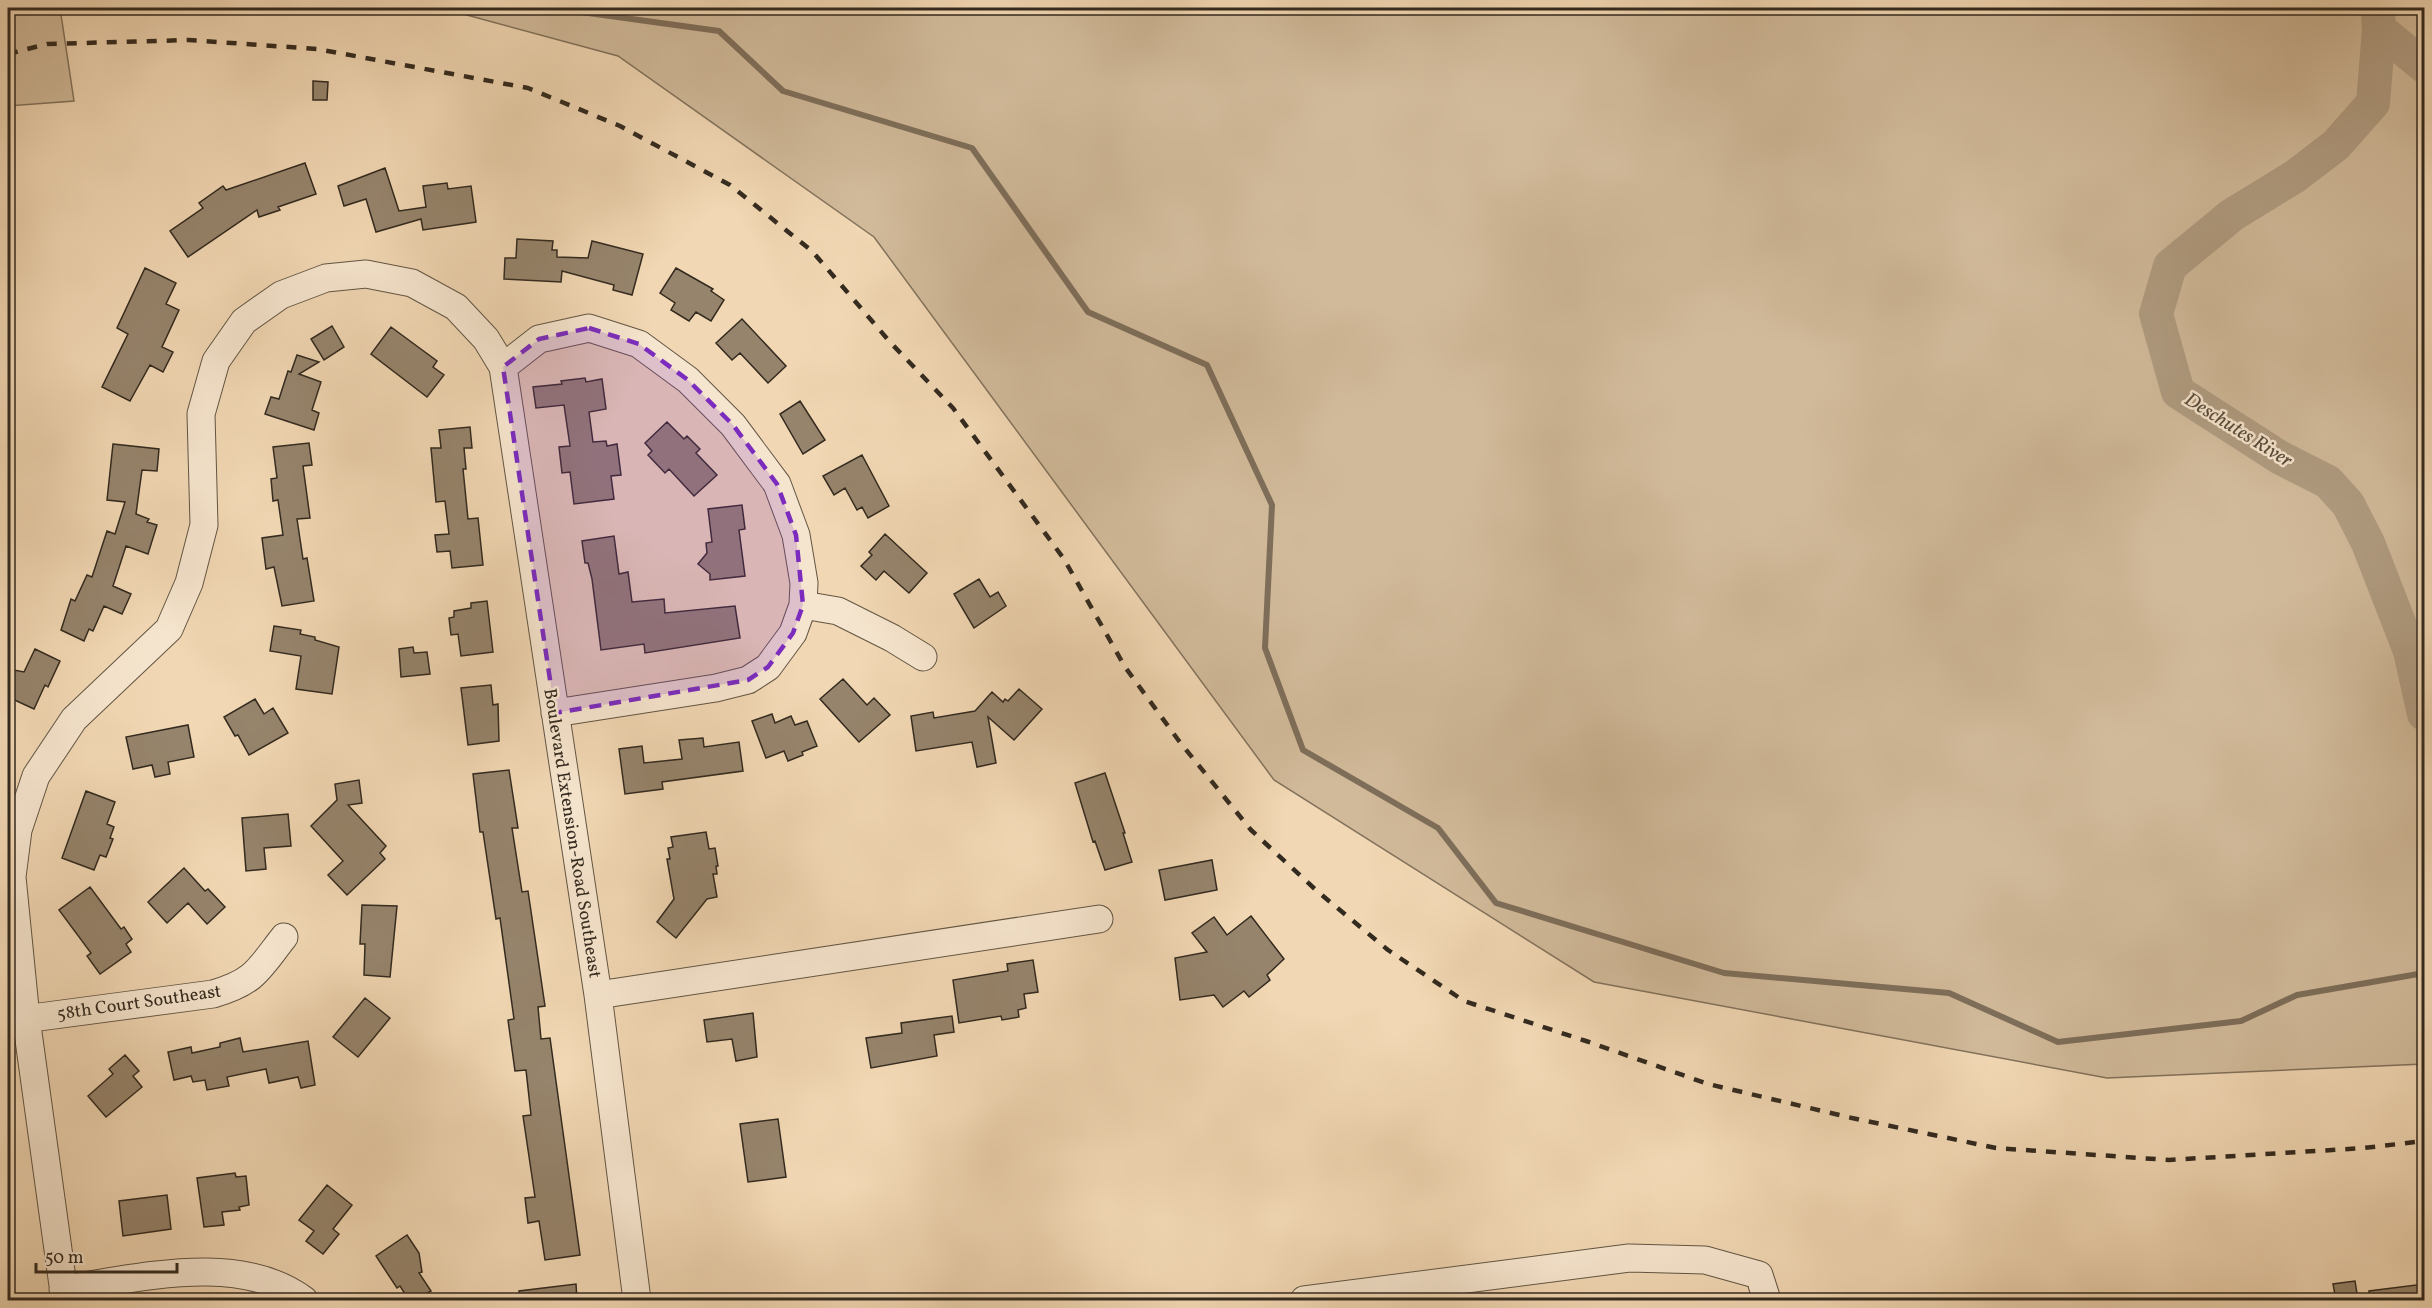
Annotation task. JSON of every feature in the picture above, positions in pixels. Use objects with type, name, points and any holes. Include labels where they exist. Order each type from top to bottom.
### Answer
[{"type":"street","points":[[304,1300],[275,1284],[247,1276],[219,1272],[190,1272],[64,1295],[17,1020],[12,877],[18,830],[36,776],[74,719],[169,629],[186,591],[204,525],[201,414],[216,361],[244,321],[281,295],[326,278],[366,274],[412,283],[456,307],[486,339],[503,367],[539,339],[589,328],[639,344],[688,380],[733,425],[777,484],[796,536],[804,583],[803,605],[793,633],[768,667],[748,680],[716,688],[555,713]]},
{"type":"street","name":"Boulevard Extension-Road Southeast","points":[[503,367],[598,995],[637,1300]]},
{"type":"street","points":[[803,605],[838,611],[892,638],[923,657]]},
{"type":"street","points":[[598,995],[1099,919]]},
{"type":"street","name":"58th Court Southeast","points":[[17,1020],[213,994],[235,988],[253,977],[284,937]]},
{"type":"street","points":[[1304,1300],[1629,1258],[1705,1260],[1759,1275],[1767,1300]]},
{"type":"highlighted area","points":[[589,328],[639,344],[688,380],[733,425],[777,484],[796,535],[803,605],[793,633],[768,667],[748,680],[555,713],[503,367],[539,339]]},
{"type":"shaded area","points":[[8,8],[60,8],[74,101],[8,106]]},
{"type":"shaded area","points":[[441,8],[2424,8],[2424,1064],[2107,1078],[1594,982],[1274,780],[874,237],[618,56]]},
{"type":"building","points":[[313,81],[328,82],[327,100],[313,100]]},
{"type":"building","points":[[305,163],[316,194],[278,207],[280,210],[259,217],[257,210],[188,257],[170,231],[203,208],[199,203],[223,186],[226,190]]},
{"type":"building","points":[[385,168],[399,211],[426,207],[423,186],[447,183],[448,189],[471,186],[476,222],[423,230],[421,219],[376,232],[366,199],[344,206],[338,186]]},
{"type":"building","points":[[517,239],[553,241],[552,250],[557,250],[557,257],[588,258],[592,241],[643,254],[632,295],[613,290],[614,285],[562,271],[561,282],[504,279],[505,258],[516,258]]},
{"type":"building","points":[[145,268],[176,283],[166,304],[179,310],[162,347],[173,352],[163,372],[150,365],[130,401],[102,387],[128,334],[117,328]]},
{"type":"building","points":[[676,268],[713,289],[711,291],[724,300],[711,321],[696,312],[689,321],[671,310],[675,303],[660,293]]},
{"type":"building","points":[[742,319],[786,366],[768,383],[740,353],[732,360],[716,343]]},
{"type":"building","points":[[332,326],[344,347],[324,360],[311,339]]},
{"type":"building","points":[[391,327],[437,361],[433,367],[444,375],[427,397],[371,354]]},
{"type":"building","points":[[297,355],[319,362],[299,374],[321,382],[312,410],[319,413],[314,430],[265,414],[271,397],[279,399],[288,371],[291,372]]},
{"type":"building","points":[[585,378],[586,382],[602,379],[606,409],[589,412],[593,442],[606,441],[607,446],[617,444],[621,475],[611,476],[614,499],[574,504],[570,472],[562,473],[559,447],[570,446],[564,405],[536,408],[533,387],[562,384],[561,381]]},
{"type":"building","points":[[800,401],[825,440],[803,454],[780,414]]},
{"type":"building","points":[[667,422],[684,439],[687,436],[700,449],[696,453],[717,475],[694,496],[669,469],[665,473],[648,455],[652,451],[645,443]]},
{"type":"building","points":[[470,427],[472,448],[464,448],[466,469],[463,469],[468,519],[478,518],[483,565],[452,568],[450,551],[437,552],[435,535],[449,534],[445,501],[436,502],[431,448],[441,448],[439,430]]},
{"type":"building","points":[[309,443],[312,465],[303,466],[310,518],[297,519],[303,559],[307,558],[314,601],[282,606],[274,567],[266,569],[262,538],[283,535],[278,500],[273,501],[271,479],[277,478],[273,447]]},
{"type":"building","points":[[113,444],[159,449],[157,471],[142,470],[136,514],[149,519],[147,522],[157,525],[148,554],[126,546],[113,586],[131,594],[122,614],[104,606],[93,631],[89,629],[84,641],[61,630],[71,599],[75,601],[87,575],[92,577],[107,531],[115,534],[125,502],[107,500]]},
{"type":"building","points":[[862,455],[889,506],[868,518],[862,507],[857,510],[845,488],[834,495],[823,476]]},
{"type":"building","points":[[742,505],[745,529],[739,530],[745,576],[710,580],[710,574],[698,564],[707,553],[706,543],[712,542],[708,509]]},
{"type":"building","points":[[885,534],[927,573],[909,593],[884,571],[876,580],[861,566],[872,555],[869,552]]},
{"type":"building","points":[[614,536],[619,574],[628,572],[632,602],[664,599],[665,613],[735,606],[740,638],[645,653],[644,644],[601,650],[592,579],[588,563],[585,563],[582,541]]},
{"type":"building","points":[[979,579],[990,597],[998,592],[1006,606],[974,628],[954,594]]},
{"type":"building","points":[[487,601],[493,652],[461,656],[458,634],[451,635],[449,618],[454,617],[454,611],[471,608],[471,603]]},
{"type":"building","points":[[274,626],[301,630],[300,634],[315,637],[315,640],[339,647],[332,694],[296,689],[301,656],[270,651]]},
{"type":"building","points":[[413,647],[414,653],[427,652],[430,674],[401,677],[399,649]]},
{"type":"building","points":[[35,649],[60,661],[48,687],[45,685],[34,709],[8,697],[8,684],[14,670],[24,672]]},
{"type":"building","points":[[843,679],[867,705],[874,698],[890,715],[859,742],[820,699]]},
{"type":"building","points":[[491,685],[493,705],[498,704],[499,741],[468,745],[461,688]]},
{"type":"building","points":[[1019,689],[1042,709],[1014,740],[988,717],[996,763],[977,767],[972,742],[916,751],[911,716],[933,712],[934,718],[975,711],[992,692],[1003,702],[1005,699],[1008,701]]},
{"type":"building","points":[[255,699],[264,714],[273,708],[288,733],[249,755],[238,735],[235,736],[224,717]]},
{"type":"building","points":[[772,714],[775,723],[791,716],[795,725],[807,721],[817,746],[788,761],[784,751],[766,758],[752,721]]},
{"type":"building","points":[[188,725],[194,757],[168,762],[170,774],[155,777],[152,765],[133,769],[126,737]]},
{"type":"building","points":[[703,738],[704,747],[739,742],[743,771],[662,782],[663,789],[625,794],[619,749],[642,746],[644,763],[682,759],[679,740]]},
{"type":"building","points":[[509,770],[518,828],[512,828],[522,892],[528,891],[545,1006],[538,1007],[541,1039],[550,1038],[580,1255],[545,1260],[539,1221],[528,1223],[525,1198],[535,1197],[523,1116],[531,1115],[526,1070],[515,1071],[508,1020],[514,1019],[500,918],[496,919],[483,832],[480,832],[473,774]]},
{"type":"building","points":[[1105,773],[1132,862],[1105,870],[1095,841],[1093,842],[1075,783]]},
{"type":"building","points":[[359,780],[362,803],[348,805],[386,846],[380,853],[385,859],[347,895],[328,875],[343,861],[311,826],[337,800],[335,784]]},
{"type":"building","points":[[86,791],[115,802],[107,824],[114,827],[110,838],[113,839],[106,857],[100,855],[94,870],[62,858]]},
{"type":"building","points":[[288,814],[291,846],[264,848],[266,869],[246,871],[242,818]]},
{"type":"building","points":[[706,832],[709,849],[715,848],[718,866],[716,866],[717,874],[713,874],[717,897],[707,899],[676,938],[657,922],[674,899],[667,859],[670,859],[668,848],[673,847],[671,837]]},
{"type":"building","points":[[1212,860],[1217,890],[1165,900],[1159,870]]},
{"type":"building","points":[[184,868],[205,891],[208,889],[225,907],[207,924],[188,903],[167,923],[148,902]]},
{"type":"building","points":[[90,887],[121,929],[124,927],[132,939],[126,944],[131,952],[100,974],[87,956],[91,953],[59,910]]},
{"type":"building","points":[[362,905],[397,906],[390,977],[364,975],[365,944],[360,944]]},
{"type":"building","points":[[1251,916],[1284,959],[1267,975],[1270,980],[1249,997],[1244,991],[1223,1007],[1214,995],[1180,1000],[1175,958],[1207,952],[1192,933],[1214,917],[1227,935]]},
{"type":"building","points":[[1033,960],[1038,992],[1024,994],[1026,1008],[1018,1010],[1019,1017],[1002,1020],[1001,1016],[959,1023],[953,980],[1008,971],[1007,964]]},
{"type":"building","points":[[365,998],[390,1018],[358,1057],[333,1037]]},
{"type":"building","points":[[753,1013],[757,1057],[736,1061],[732,1039],[707,1042],[704,1020]]},
{"type":"building","points":[[952,1016],[954,1032],[934,1035],[937,1056],[871,1068],[866,1038],[902,1033],[901,1023]]},
{"type":"building","points":[[240,1038],[243,1052],[308,1041],[315,1085],[301,1088],[298,1077],[269,1083],[266,1069],[227,1077],[229,1086],[207,1090],[205,1080],[193,1082],[191,1076],[174,1080],[168,1052],[191,1047],[192,1053],[220,1047],[220,1043]]},
{"type":"building","points":[[125,1055],[139,1071],[133,1076],[142,1087],[106,1117],[88,1096],[113,1074],[109,1069]]},
{"type":"building","points":[[778,1119],[786,1177],[748,1182],[740,1124]]},
{"type":"building","points":[[235,1173],[236,1177],[246,1176],[249,1205],[239,1207],[240,1210],[222,1212],[224,1225],[204,1227],[197,1178]]},
{"type":"building","points":[[327,1185],[352,1205],[333,1229],[339,1234],[323,1254],[306,1241],[314,1231],[299,1220]]},
{"type":"building","points":[[167,1195],[171,1229],[123,1236],[119,1201]]},
{"type":"building","points":[[407,1235],[419,1253],[422,1272],[419,1273],[431,1291],[416,1300],[409,1300],[400,1286],[397,1288],[376,1256]]},
{"type":"building","points":[[2355,1281],[2358,1300],[2336,1300],[2333,1284]]},
{"type":"building","points":[[576,1284],[577,1300],[520,1300],[519,1291]]},
{"type":"building","points":[[2424,1284],[2424,1300],[2369,1300],[2369,1291]]},
{"type":"waterway","points":[[552,8],[719,31],[783,91],[972,148],[1088,312],[1207,365],[1272,505],[1265,648],[1303,750],[1438,828],[1496,903],[1724,973],[1949,993],[2058,1042],[2241,1021],[2297,995],[2424,973]]},
{"type":"waterway","name":"Deschutes River","points":[[2378,8],[2379,29],[2373,103],[2336,145],[2294,177],[2232,215],[2170,266],[2156,314],[2178,392],[2279,457],[2328,482],[2348,504],[2368,543],[2410,651],[2424,714]]},
{"type":"waterway","name":"Deschutes River","points":[[2379,29],[2424,66]]},
{"type":"railway","points":[[8,54],[47,44],[189,40],[317,49],[528,88],[620,126],[730,185],[812,251],[890,342],[953,408],[1064,559],[1125,667],[1179,741],[1251,830],[1317,891],[1388,950],[1464,1001],[1708,1084],[1852,1118],[1996,1148],[2169,1160],[2364,1148],[2424,1141]]}]
